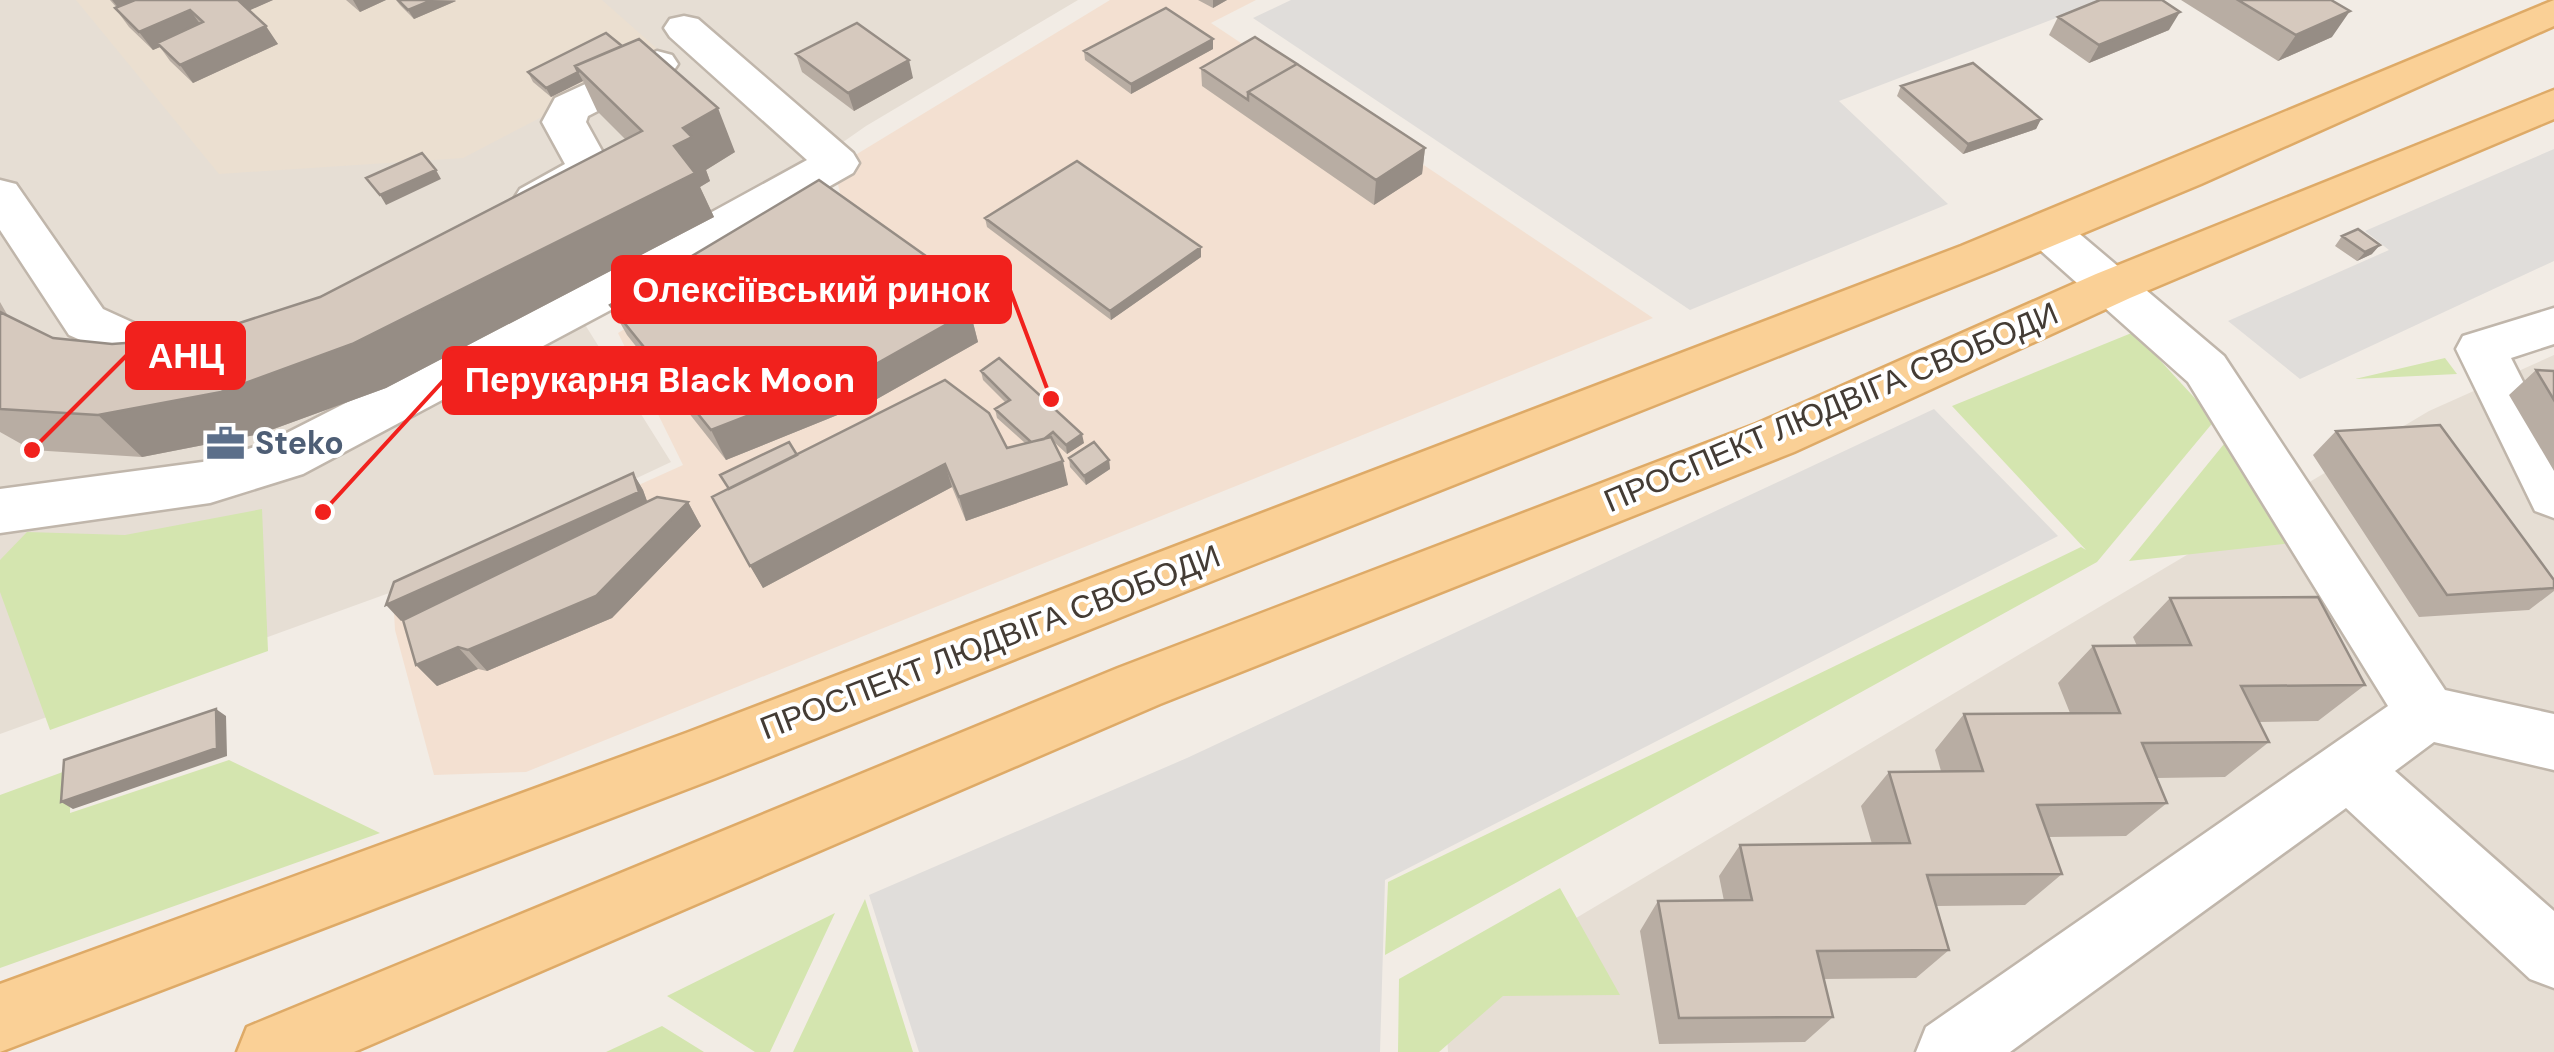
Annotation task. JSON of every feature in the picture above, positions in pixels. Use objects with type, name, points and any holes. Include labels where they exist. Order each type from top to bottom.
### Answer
[{"type":"main road","points":[[2046,230],[2554,11]]},
{"type":"main road","name":"ПРОСПЕКТ ЛЮДВІГА СВОБОДИ","points":[[272,1052],[1140,686],[1775,438],[2114,286],[2554,102]]},
{"type":"main road","name":"ПРОСПЕКТ ЛЮДВІГА СВОБОДИ","points":[[0,1019],[712,751],[2046,230]]},
{"type":"lane","points":[[0,512],[210,482],[284,459],[603,293],[837,163],[692,35],[570,108],[564,122],[590,169],[493,224]]},
{"type":"lane","points":[[0,195],[86,322],[160,373],[240,344]]},
{"type":"lane","name":"ПРОСПЕКТ ЛЮДВІГА СВОБОДИ","points":[[2046,230],[2114,286]]},
{"type":"lane","points":[[2114,286],[2214,380],[2426,714],[2554,742]]},
{"type":"lane","points":[[2554,326],[2482,349],[2554,496]]},
{"type":"lane","points":[[63,504],[102,456]]},
{"type":"lane","points":[[1951,1052],[2426,714]]},
{"type":"lane","points":[[2349,770],[2554,955]]},
{"type":"shaded area","points":[[0,0],[1078,0],[866,126],[584,323],[671,462],[403,588],[0,734]]},
{"type":"shaded area","points":[[76,0],[602,0],[663,54],[463,158],[219,174]]},
{"type":"shaded area","points":[[1110,0],[1256,0],[1211,23],[1653,318],[526,772],[434,775],[395,630],[393,596],[683,465],[618,333],[841,197],[834,168]]},
{"type":"shaded area","points":[[1291,0],[2103,0],[1839,101],[1948,204],[1690,310],[1253,18]]},
{"type":"shaded area","points":[[2554,149],[2554,261],[2300,379],[2228,321],[2389,250],[2365,231]]},
{"type":"shaded area","points":[[2554,355],[2554,1052],[1448,1052],[1445,996],[2429,411]]},
{"type":"shaded area","points":[[1934,409],[2058,536],[1385,880],[1380,1052],[919,1052],[869,895],[1187,758]]},
{"type":"green space","points":[[2134,332],[2215,420],[2097,562],[1385,955],[1388,882],[2081,547],[2086,550],[1952,406]]},
{"type":"green space","points":[[2445,358],[2457,374],[2355,379]]},
{"type":"green space","points":[[2228,439],[2292,543],[2129,561]]},
{"type":"green space","points":[[262,509],[268,651],[50,730],[0,592],[0,560],[27,532],[125,535]]},
{"type":"green space","points":[[229,760],[380,833],[0,968],[0,795],[71,769],[70,813]]},
{"type":"green space","points":[[1560,888],[1620,995],[1503,996],[1439,1052],[1398,1052],[1399,979]]},
{"type":"green space","points":[[865,899],[913,1052],[793,1052]]},
{"type":"green space","points":[[835,913],[770,1052],[755,1052],[667,996]]},
{"type":"green space","points":[[662,1026],[704,1052],[606,1052]]},
{"type":"building","points":[[135,0],[238,0],[266,26],[180,65],[157,43],[203,22],[190,10],[139,32],[115,8]]},
{"type":"building","points":[[398,0],[432,0],[408,10]]},
{"type":"building","points":[[2100,0],[2162,0],[2180,12],[2099,45],[2058,17]]},
{"type":"building","points":[[2238,0],[2331,0],[2350,11],[2296,35]]},
{"type":"building","points":[[1166,8],[1213,39],[1131,84],[1084,51]]},
{"type":"building","points":[[857,23],[909,60],[848,93],[796,54]]},
{"type":"building","points":[[606,33],[622,46],[575,66],[578,72],[546,88],[528,72]]},
{"type":"building","points":[[1255,37],[1297,64],[1248,92],[1248,100],[1201,68]]},
{"type":"building","points":[[639,39],[718,108],[683,128],[692,137],[674,146],[695,173],[352,344],[221,392],[98,415],[0,409],[0,312],[53,338],[112,344],[193,338],[320,297],[642,131],[575,66]]},
{"type":"building","points":[[1973,63],[2041,119],[1968,144],[1901,86]]},
{"type":"building","points":[[1297,64],[1425,148],[1376,180],[1248,92]]},
{"type":"building","points":[[422,153],[436,170],[380,195],[366,178]]},
{"type":"building","points":[[1077,161],[1201,247],[1110,311],[985,218]]},
{"type":"building","points":[[819,180],[940,266],[970,311],[867,369],[711,430],[610,305]]},
{"type":"building","points":[[2358,229],[2380,245],[2365,252],[2342,236]]},
{"type":"building","points":[[999,358],[1082,434],[1066,445],[1053,432],[1031,442],[995,409],[1010,400],[981,371]]},
{"type":"building","points":[[2536,370],[2554,371],[2554,400]]},
{"type":"building","points":[[945,380],[989,413],[1007,448],[1051,437],[1063,461],[959,497],[945,464],[750,566],[712,497]]},
{"type":"building","points":[[2440,425],[2554,580],[2554,588],[2447,595],[2336,431]]},
{"type":"building","points":[[789,442],[797,455],[729,489],[720,475]]},
{"type":"building","points":[[1094,442],[1109,460],[1084,476],[1069,458]]},
{"type":"building","points":[[633,473],[639,492],[386,605],[394,582]]},
{"type":"building","points":[[657,497],[688,502],[596,596],[468,650],[458,647],[416,665],[403,620]]},
{"type":"building","points":[[2318,597],[2365,685],[2241,686],[2269,742],[2142,743],[2167,803],[2037,805],[2062,874],[1927,875],[1949,950],[1817,951],[1833,1017],[1679,1018],[1658,901],[1752,900],[1740,845],[1910,843],[1889,772],[1983,771],[1964,714],[2120,713],[2093,646],[2191,645],[2170,598]]},
{"type":"building","points":[[216,709],[217,748],[61,802],[64,760]]},
{"type":"place","name":"Олексіївський ринок","points":[[1051,399]]},
{"type":"place","name":"Steko","points":[[225,443]]},
{"type":"place","name":"АНЦ","points":[[32,450]]},
{"type":"place","name":"Перукарня Black Moon","points":[[323,512]]}]
